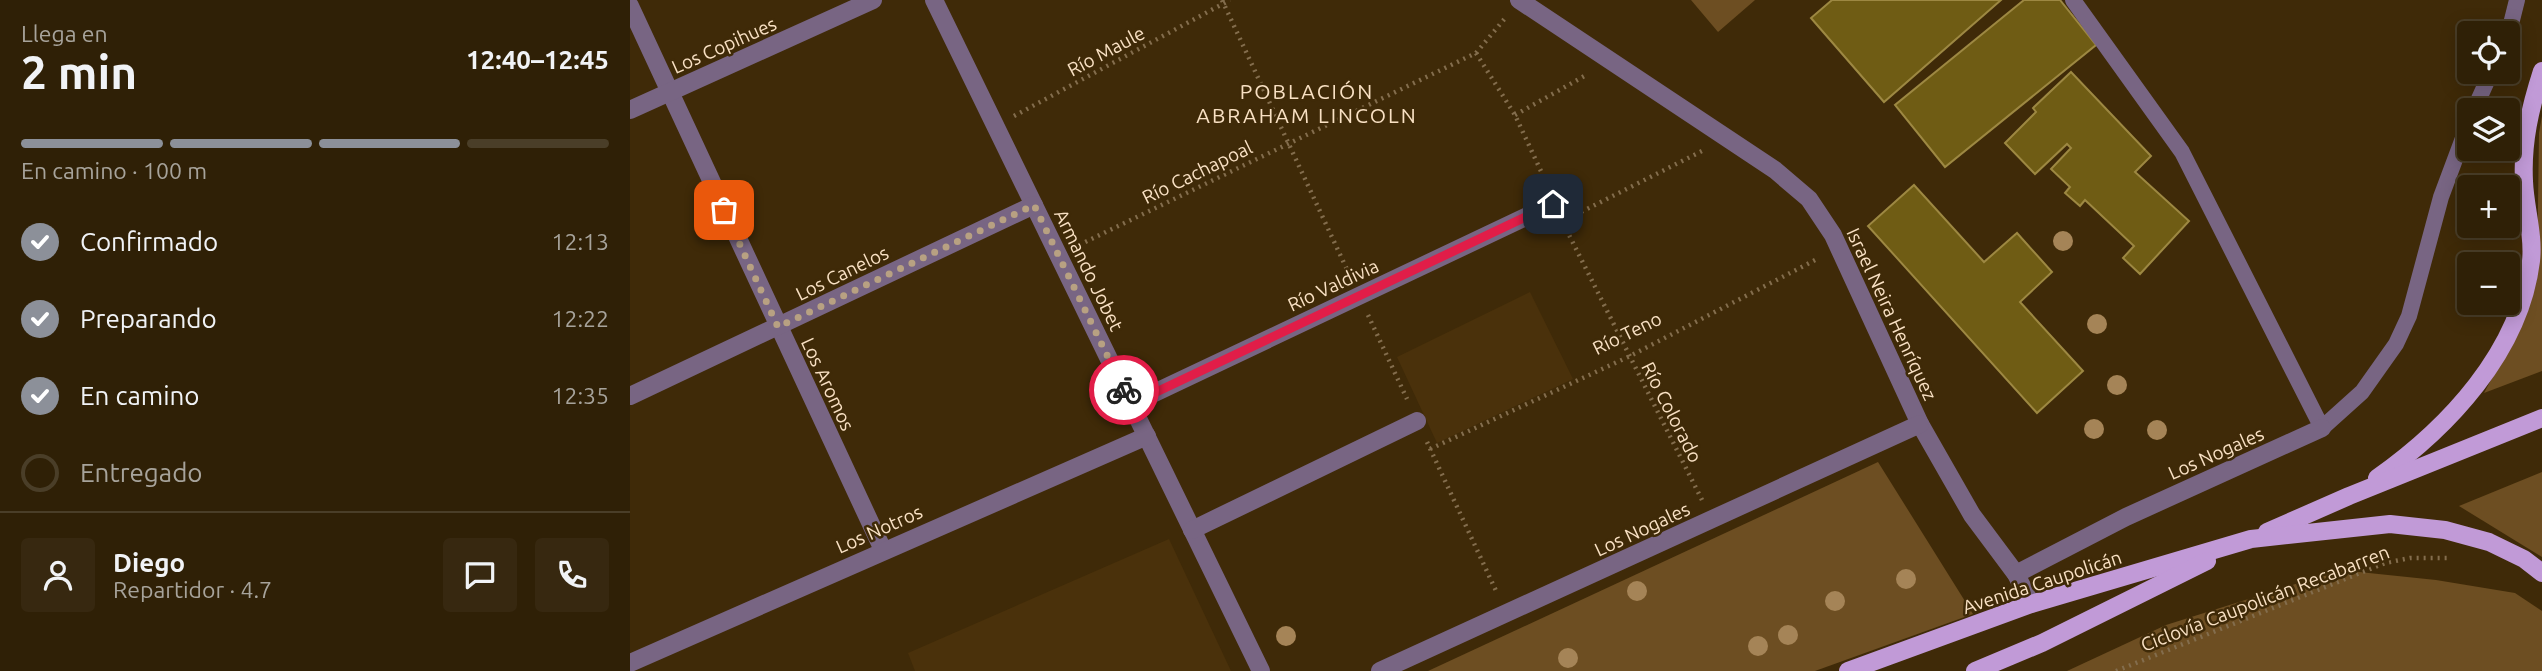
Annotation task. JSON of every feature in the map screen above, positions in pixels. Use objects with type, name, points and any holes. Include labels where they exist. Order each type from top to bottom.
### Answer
[{"type":"main road","points":[[2349,496],[2407,455],[2461,403],[2495,357],[2515,317],[2530,261],[2531,236],[2524,183],[2524,155],[2532,101],[2542,71]]},
{"type":"main road","name":"Avenida Caupolicán","points":[[1975,671],[2042,643],[2252,539],[2349,496],[2542,418]]},
{"type":"main road","points":[[2252,539],[2390,524],[2445,530],[2489,542],[2524,559],[2542,573]]},
{"type":"main road","name":"Avenida Caupolicán","points":[[1848,671],[2031,604],[2252,539]]},
{"type":"street","name":"Los Copihues","points":[[630,110],[873,0]]},
{"type":"street","name":"Armando Jobet","points":[[933,0],[1261,671]]},
{"type":"street","name":"Israel Neira Henríquez","points":[[1520,0],[1775,170],[1809,199],[1840,248],[1920,424],[1972,515],[2015,575],[2031,604]]},
{"type":"street","name":"Los Aromos","points":[[630,6],[883,550]]},
{"type":"street","name":"Río Valdivia","points":[[1131,404],[1553,204]]},
{"type":"street","name":"Los Canelos","points":[[630,396],[1034,205]]},
{"type":"street","points":[[1192,530],[1417,421]]},
{"type":"street","name":"Los Nogales","points":[[1380,671],[1920,424]]},
{"type":"street","name":"Los Nogales","points":[[2015,575],[2126,517],[2322,428]]},
{"type":"street","name":"Los Notros","points":[[630,663],[1147,436]]},
{"type":"lane","points":[[2073,0],[2182,152],[2322,428],[2362,392],[2379,371],[2400,335],[2419,286],[2441,197],[2457,154]]},
{"type":"lane","points":[[2514,21],[2520,4]]},
{"type":"path","name":"Río Maule","points":[[995,126],[1230,0]]},
{"type":"path","name":"Río Cachapoal","points":[[1058,255],[1476,53],[1520,0]]},
{"type":"path","name":"Río Colorado","points":[[1476,53],[1515,114],[1543,172],[1553,204],[1712,519]]},
{"type":"path","points":[[1515,114],[1610,62]]},
{"type":"path","points":[[1562,222],[1727,138]]},
{"type":"path","name":"Río Teno","points":[[1430,449],[1628,357],[1840,248]]},
{"type":"path","name":"Ciclovía Caupolicán Recabarren","points":[[2116,671],[2385,563],[2410,558],[2460,559]]},
{"type":"shaded area","points":[[1691,0],[1755,0],[1718,32]]},
{"type":"shaded area","points":[[2542,116],[2542,371],[2484,393],[2521,324],[2537,279],[2539,133]]},
{"type":"shaded area","points":[[1530,292],[1573,379],[1437,443],[1397,357]]},
{"type":"shaded area","points":[[1878,462],[1973,614],[1815,671],[1428,671]]},
{"type":"shaded area","points":[[2542,472],[2542,557],[2459,506]]},
{"type":"shaded area","points":[[1169,539],[1231,671],[915,671],[908,653]]},
{"type":"shaded area","points":[[2340,570],[2436,580],[2515,593],[2542,611],[2542,671],[2067,671],[2166,625]]},
{"type":"building","points":[[1832,0],[2001,0],[1884,102],[1811,18]]},
{"type":"building","points":[[2024,0],[2060,0],[2096,45],[1945,167],[1895,105]]},
{"type":"building","points":[[2071,72],[2151,156],[2135,172],[2189,221],[2140,274],[2123,258],[2134,246],[2085,200],[2080,206],[2065,193],[2070,187],[2051,169],[2071,148],[2067,144],[2035,174],[2005,143],[2036,112],[2033,108]]},
{"type":"building","points":[[1914,185],[1984,262],[2017,233],[2052,272],[2020,302],[2083,371],[2037,413],[1868,226]]},
{"type":"way so far","points":[[724,210],[778,327],[1034,205],[1124,390]]},
{"type":"district","name":"POBLACIÓN ABRAHAM LINCOLN","points":[[1307,104]]},
{"type":"route","points":[[1124,390],[1131,404],[1553,204]]}]
